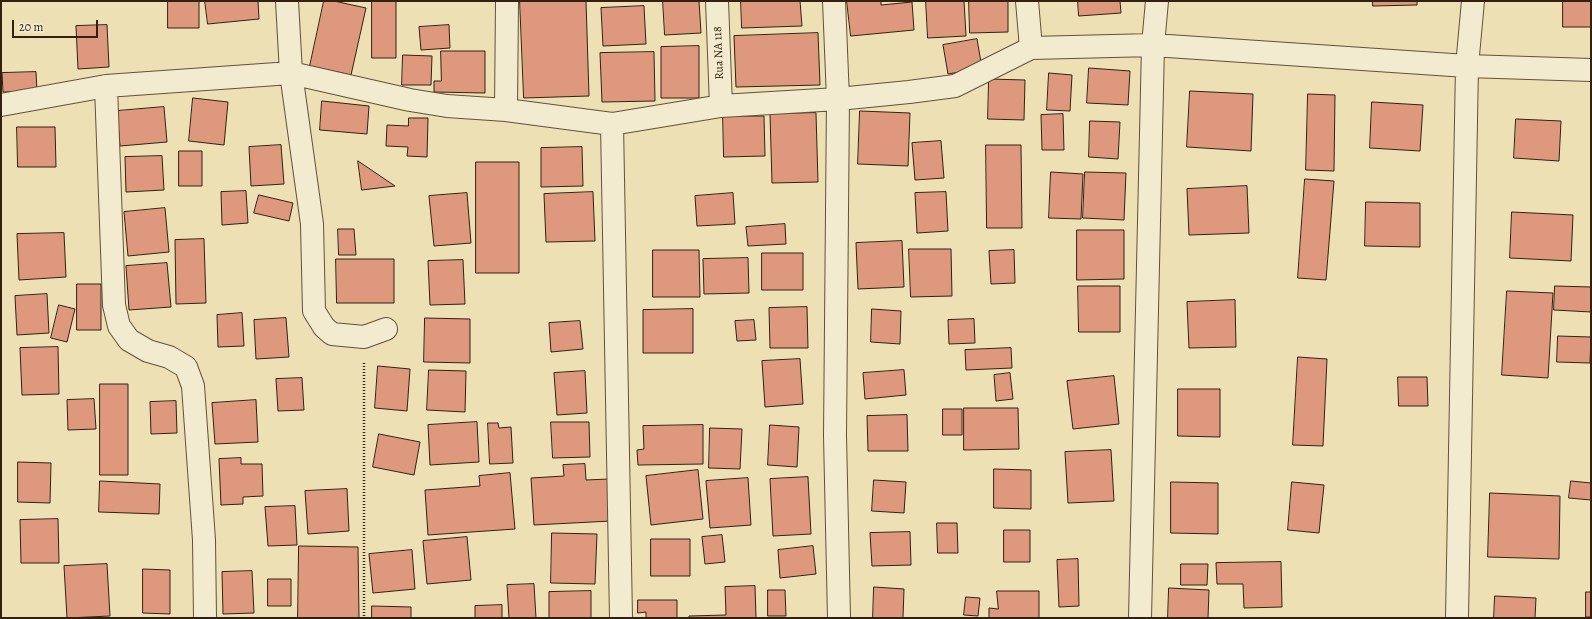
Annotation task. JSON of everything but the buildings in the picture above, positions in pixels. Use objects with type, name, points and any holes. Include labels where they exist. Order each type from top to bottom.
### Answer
[{"type":"street","points":[[287,1],[291,73],[312,224],[314,310],[324,327],[332,334],[364,337],[386,329]]},
{"type":"street","points":[[506,110],[507,1]]},
{"type":"street","name":"Rua NA 118","points":[[717,1],[721,106]]},
{"type":"street","points":[[834,1],[838,99],[835,436],[839,618]]},
{"type":"street","points":[[1027,1],[1031,48]]},
{"type":"street","points":[[1140,618],[1153,45],[1157,1]]},
{"type":"street","points":[[1458,618],[1467,66],[1473,1]]},
{"type":"street","points":[[1,105],[106,86],[291,73],[410,100],[447,106],[506,110],[612,124],[721,106],[838,99],[955,86],[1031,48],[1153,45],[1467,66],[1591,70]]},
{"type":"street","points":[[106,86],[114,305],[119,326],[129,340],[148,351],[169,357],[186,368],[193,386],[204,540],[205,618]]},
{"type":"street","points":[[612,124],[621,618]]},
{"type":"path","points":[[364,337],[364,618]]}]
